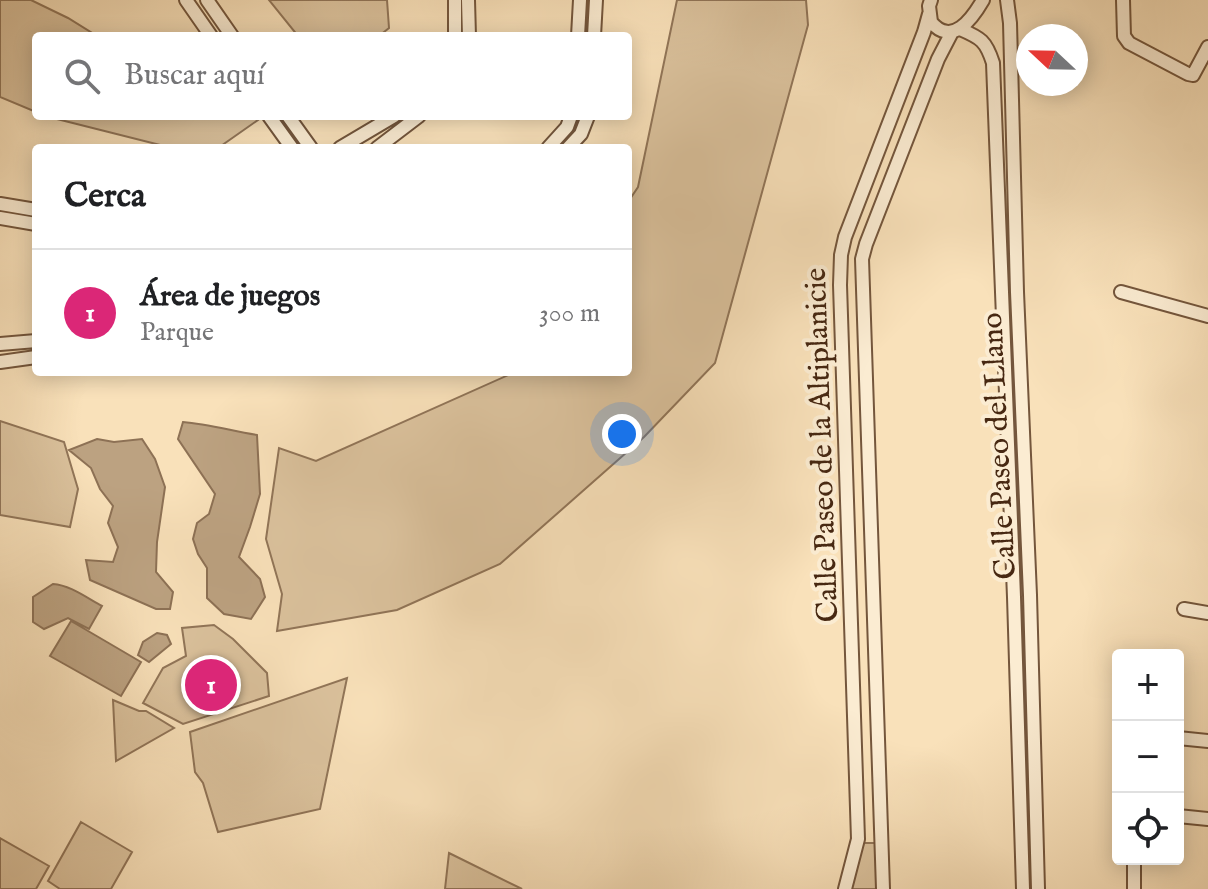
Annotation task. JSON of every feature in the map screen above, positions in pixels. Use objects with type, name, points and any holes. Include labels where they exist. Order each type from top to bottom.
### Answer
[{"type":"street","points":[[186,0],[208,32]]},
{"type":"street","points":[[207,0],[229,32]]},
{"type":"street","points":[[455,0],[455,32]]},
{"type":"street","points":[[468,0],[469,32]]},
{"type":"street","points":[[578,32],[580,0]]},
{"type":"street","points":[[594,32],[596,0]]},
{"type":"street","name":"Calle Paseo de la Altiplanicie","points":[[883,889],[862,259],[938,59],[956,30],[976,13],[983,0]]},
{"type":"street","name":"Calle Paseo del Llano","points":[[1007,0],[1038,889]]},
{"type":"street","points":[[1123,0],[1124,36],[1129,43],[1193,75],[1208,47]]},
{"type":"street","name":"Calle Paseo de la Altiplanicie","points":[[845,889],[858,839],[841,255],[845,237],[924,32],[930,5]]},
{"type":"street","name":"Calle Paseo del Llano","points":[[930,5],[934,27],[956,30],[983,40],[993,63],[1023,889]]},
{"type":"street","points":[[272,120],[289,144]]},
{"type":"street","points":[[291,120],[308,144]]},
{"type":"street","points":[[347,144],[387,120]]},
{"type":"street","points":[[382,144],[414,120]]},
{"type":"street","points":[[552,144],[570,120]]},
{"type":"street","points":[[572,144],[581,134],[586,120]]},
{"type":"street","points":[[0,204],[32,209]]},
{"type":"street","points":[[0,218],[32,223]]},
{"type":"street","points":[[840,285],[862,285]]},
{"type":"street","points":[[1002,292],[1017,292]]},
{"type":"street","points":[[1121,292],[1208,316]]},
{"type":"street","points":[[0,344],[32,341]]},
{"type":"street","points":[[0,362],[32,358]]},
{"type":"street","points":[[849,546],[871,545]]},
{"type":"street","points":[[1014,597],[1030,595]]},
{"type":"street","points":[[1184,609],[1208,613]]},
{"type":"street","points":[[1184,739],[1208,741]]},
{"type":"street","points":[[1184,817],[1208,819]]},
{"type":"street","points":[[858,839],[881,840]]},
{"type":"street","points":[[1134,865],[1134,889]]},
{"type":"shaded area","points":[[0,0],[31,0],[91,32],[32,32],[32,110],[0,97]]},
{"type":"shaded area","points":[[269,0],[387,0],[389,28],[384,32],[295,32]]},
{"type":"shaded area","points":[[677,0],[806,0],[808,25],[715,363],[644,437],[500,564],[397,610],[277,631],[282,594],[266,539],[279,448],[316,461],[506,376],[632,376],[632,196],[638,187]]},
{"type":"shaded area","points":[[61,120],[258,120],[224,144],[156,144]]},
{"type":"shaded area","points":[[0,421],[64,442],[78,489],[70,527],[0,515]]},
{"type":"shaded area","points":[[183,422],[257,435],[260,494],[239,557],[260,579],[265,597],[251,619],[224,614],[207,598],[207,568],[193,539],[197,523],[209,514],[215,494],[178,439]]},
{"type":"shaded area","points":[[97,439],[114,442],[142,439],[155,459],[165,487],[156,572],[173,592],[170,609],[156,609],[90,580],[86,560],[113,562],[118,547],[108,523],[113,506],[100,489],[91,468],[69,450]]},
{"type":"shaded area","points":[[53,584],[72,589],[102,606],[89,629],[68,618],[44,629],[33,622],[33,597]]},
{"type":"shaded area","points":[[71,621],[141,662],[121,696],[50,656]]},
{"type":"shaded area","points":[[214,625],[267,673],[269,696],[183,724],[143,703],[163,668],[186,656],[182,628]]},
{"type":"shaded area","points":[[157,633],[167,635],[171,644],[149,662],[138,655],[143,642]]},
{"type":"shaded area","points":[[347,678],[320,809],[218,832],[203,783],[195,772],[190,732]]},
{"type":"shaded area","points":[[113,700],[146,711],[174,728],[116,761]]},
{"type":"shaded area","points":[[81,822],[132,852],[111,889],[60,889],[48,881]]},
{"type":"shaded area","points":[[0,838],[49,866],[36,889],[0,889]]},
{"type":"shaded area","points":[[861,843],[876,843],[877,889],[850,889]]},
{"type":"shaded area","points":[[449,853],[522,889],[445,889]]},
{"type":"place","name":"Área de juegos","points":[[211,685]]}]
